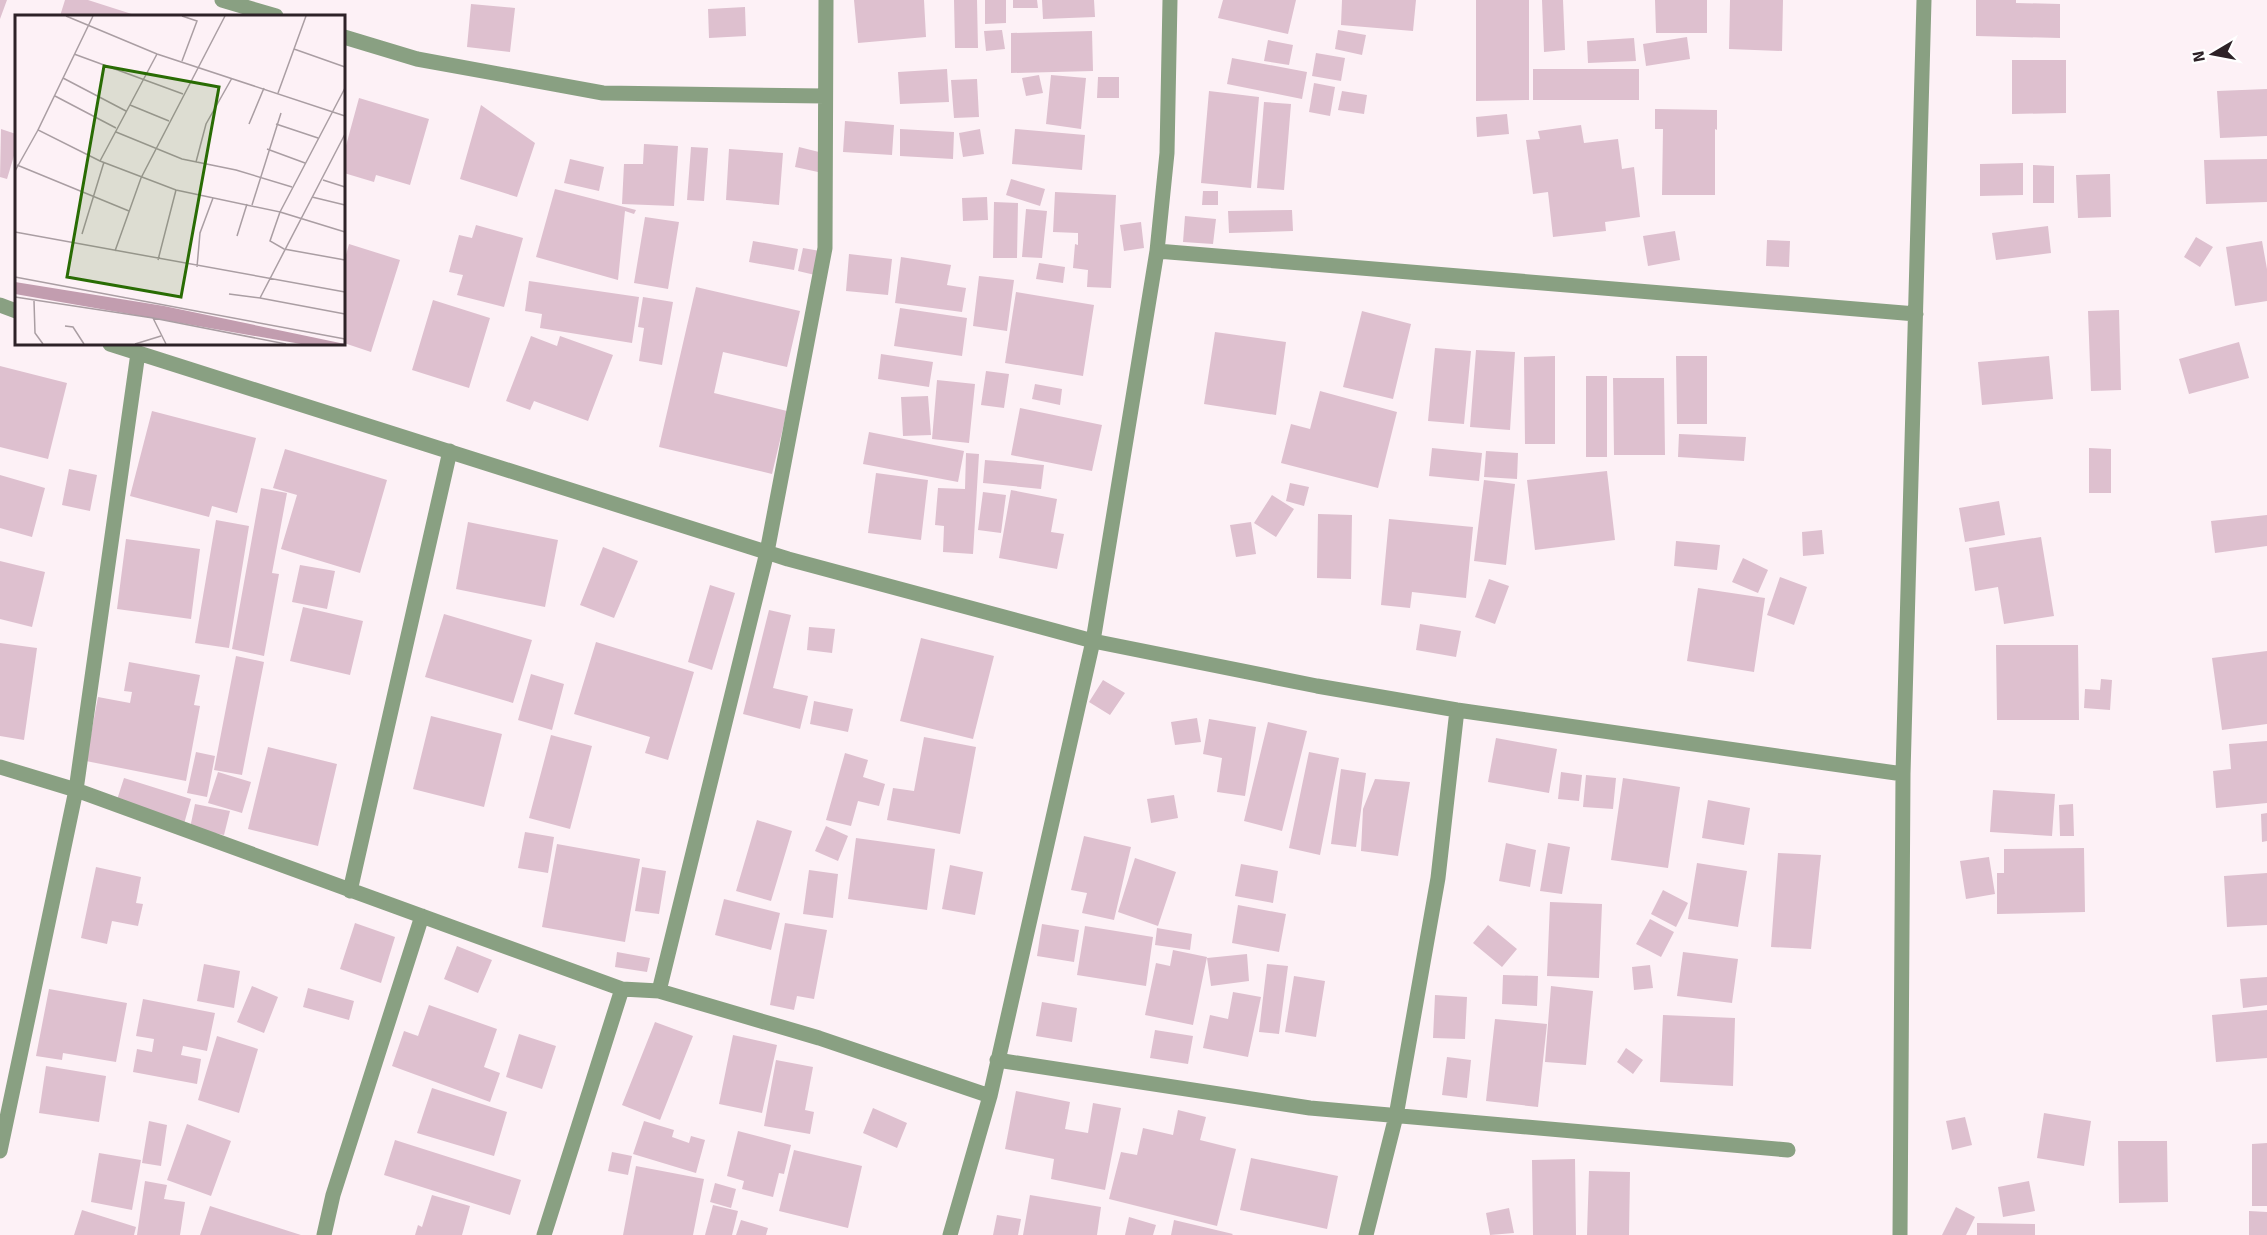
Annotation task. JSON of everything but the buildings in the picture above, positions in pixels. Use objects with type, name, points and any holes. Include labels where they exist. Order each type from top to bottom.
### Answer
[{"type":"street","points":[[222,0],[273,15]]},
{"type":"street","points":[[660,991],[767,552],[825,248],[825,0]]},
{"type":"street","points":[[950,1235],[990,1096],[1093,641],[1158,251],[1167,153],[1170,0]]},
{"type":"street","points":[[1900,1235],[1903,774],[1923,0]]},
{"type":"street","points":[[345,37],[417,59],[603,93],[825,96]]},
{"type":"street","points":[[1158,251],[1916,314]]},
{"type":"street","points":[[0,305],[15,310]]},
{"type":"street","points":[[114,345],[767,552],[1093,641],[1317,686],[1458,710],[1903,774]]},
{"type":"street","points":[[0,1151],[76,790],[138,353]]},
{"type":"street","points":[[350,891],[450,451]]},
{"type":"street","points":[[1366,1235],[1396,1116],[1438,878],[1458,710]]},
{"type":"street","points":[[0,767],[76,790],[622,989],[660,991],[819,1038],[990,1096]]},
{"type":"street","points":[[324,1235],[333,1195],[422,916]]},
{"type":"street","points":[[544,1235],[622,989]]},
{"type":"street","points":[[997,1060],[1310,1108],[1788,1150]]}]
